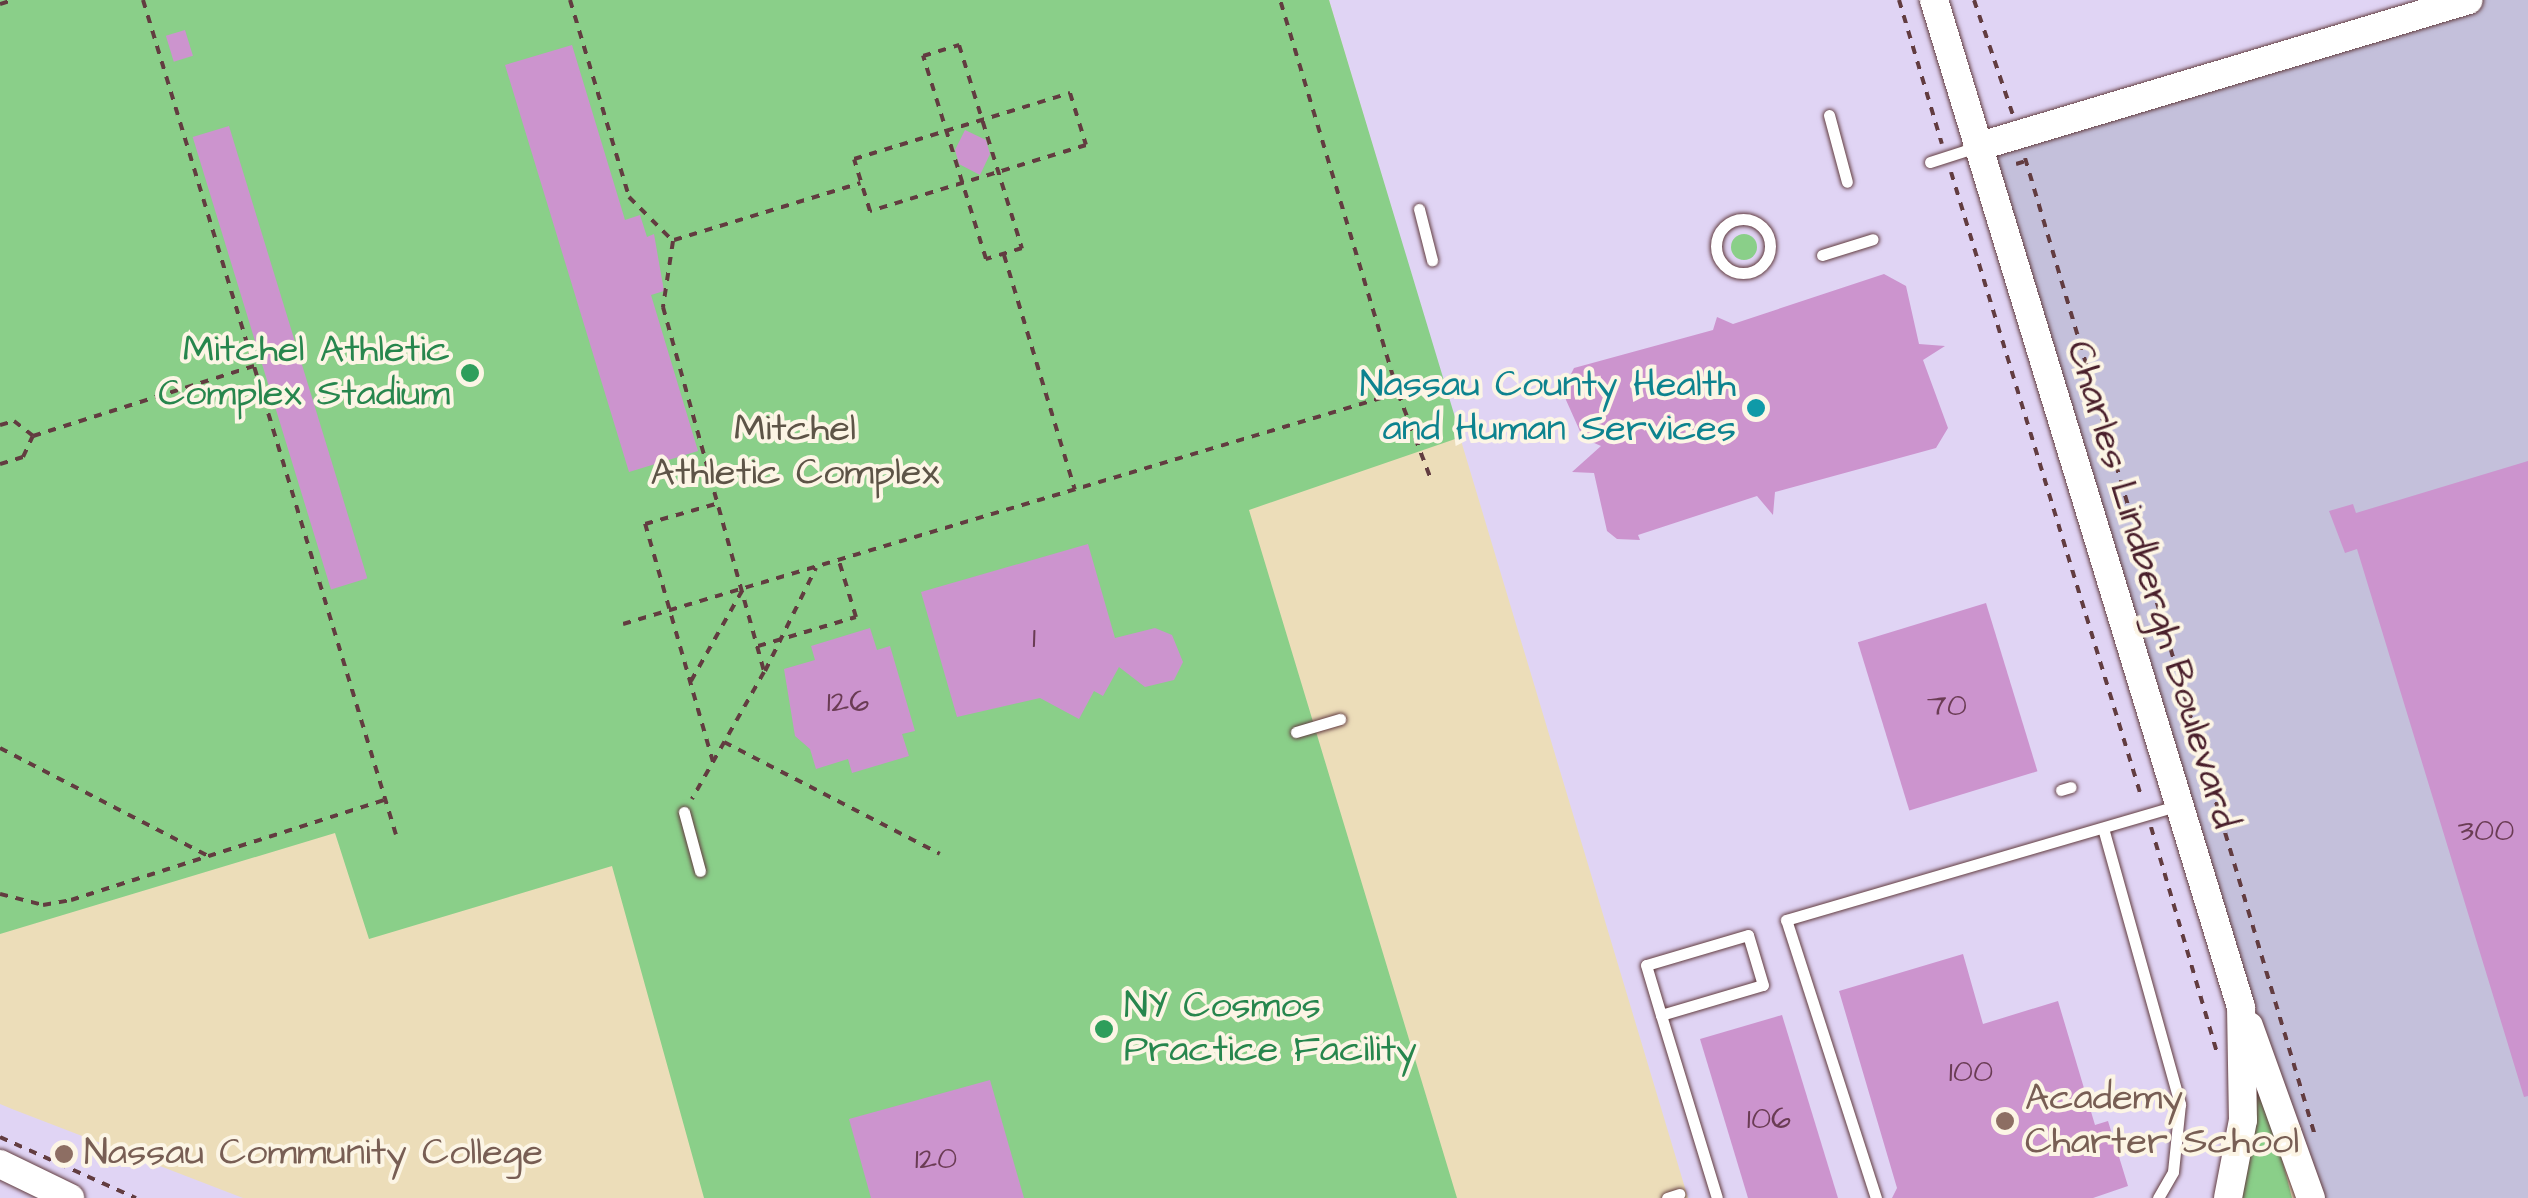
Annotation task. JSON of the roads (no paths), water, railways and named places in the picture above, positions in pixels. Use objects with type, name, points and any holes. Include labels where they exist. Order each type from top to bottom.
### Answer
[{"type":"street","name":"Charles Lindbergh Boulevard","points":[[1934,0],[2241,1007],[2243,1120],[2228,1198]]},
{"type":"street","points":[[1977,147],[2023,148],[2468,0]]},
{"type":"street","points":[[2241,1007],[2311,1198]]},
{"type":"street","points":[[0,1164],[70,1198]]},
{"type":"lane","points":[[1829,114],[1848,182]]},
{"type":"lane","points":[[1930,162],[1977,147]]},
{"type":"lane","points":[[1420,209],[1432,260]]},
{"type":"lane","points":[[1743,219],[1760,225],[1771,248],[1764,264],[1748,274],[1724,265],[1716,249],[1726,225],[1743,219]]},
{"type":"lane","points":[[1822,255],[1874,238]]},
{"type":"lane","points":[[1296,732],[1340,719]]},
{"type":"lane","points":[[1876,1198],[1786,920],[2179,805]]},
{"type":"lane","points":[[684,812],[700,871]]},
{"type":"lane","points":[[2103,828],[2180,1104],[2173,1172],[2158,1198]]},
{"type":"lane","points":[[1660,1016],[1763,986],[1748,935],[1646,965],[1660,1016],[1717,1198]]},
{"type":"place","name":"Mitchel Athletic Complex Stadium","points":[[470,373]]},
{"type":"place","name":"Nassau County Health and Human Services","points":[[1756,408]]},
{"type":"place","name":"NY Cosmos Practice Facility","points":[[1104,1029]]},
{"type":"place","name":"Academy Charter School","points":[[2005,1121]]},
{"type":"place","name":"Nassau Community College","points":[[64,1154]]},
{"type":"park label","name":"Mitchel Athletic Complex","points":[[795,452]]}]
